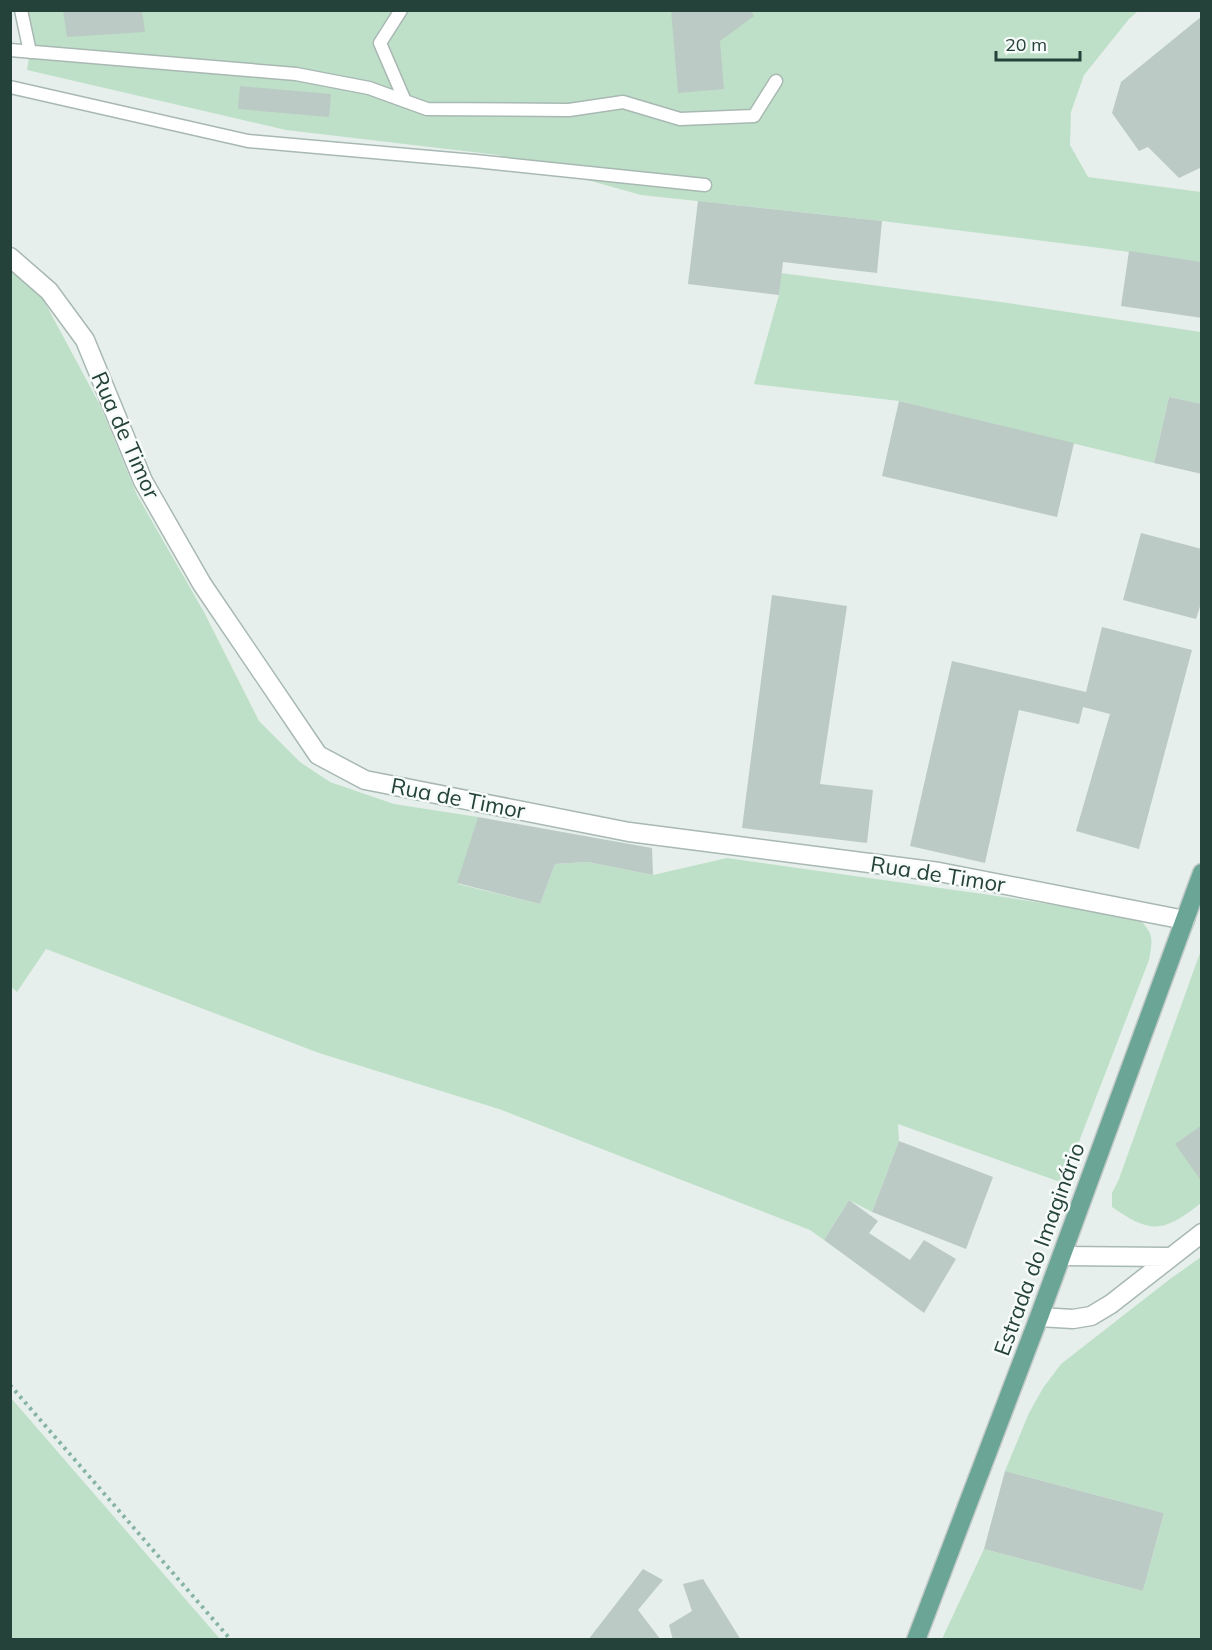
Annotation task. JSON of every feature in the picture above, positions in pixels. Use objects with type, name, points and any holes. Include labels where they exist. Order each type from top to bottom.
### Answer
[{"type":"main road","name":"Estrada do Imaginário","points":[[916,1640],[1062,1256],[1202,873]]},
{"type":"street","name":"Rua de Timor","points":[[10,257],[49,291],[85,340],[143,481],[202,584],[318,755],[365,780],[629,832],[939,872],[1185,920]]},
{"type":"street","points":[[1039,1317],[1073,1319],[1091,1316],[1202,1233]]},
{"type":"street","points":[[1062,1256],[1169,1257]]},
{"type":"lane","points":[[21,10],[30,52]]},
{"type":"lane","points":[[401,10],[381,43],[405,101]]},
{"type":"lane","points":[[10,50],[296,74],[369,88],[427,109],[557,110],[623,102],[680,119],[754,116],[776,81]]},
{"type":"lane","points":[[10,87],[248,141],[475,161],[705,185]]},
{"type":"path","points":[[10,1385],[231,1640]]},
{"type":"green space","points":[[21,11],[1138,11],[1084,75],[1071,112],[1070,145],[1088,177],[1201,192],[1201,262],[882,221],[641,195],[498,155],[286,130],[27,70],[30,52]]},
{"type":"green space","points":[[11,270],[43,299],[100,405],[137,495],[204,612],[259,721],[300,762],[330,782],[394,804],[478,817],[458,884],[540,904],[555,864],[588,862],[653,875],[727,858],[1138,918],[1150,933],[1149,960],[1063,1183],[898,1124],[899,1141],[872,1212],[849,1200],[824,1240],[810,1230],[499,1109],[319,1053],[46,949],[17,992],[11,987]]},
{"type":"green space","points":[[781,273],[1008,303],[1201,332],[1201,404],[1169,397],[1154,463],[899,401],[754,384],[779,295]]},
{"type":"green space","points":[[1201,950],[1201,1203],[1177,1220],[1158,1226],[1148,1226],[1112,1207],[1112,1193]]},
{"type":"green space","points":[[1201,1257],[1201,1639],[942,1639],[984,1549],[1143,1591],[1164,1513],[1005,1471],[1029,1413],[1043,1388],[1061,1364]]},
{"type":"green space","points":[[11,1398],[220,1639],[11,1639]]},
{"type":"building","points":[[63,10],[142,10],[145,32],[67,37]]},
{"type":"building","points":[[671,10],[751,10],[754,16],[720,41],[724,89],[678,93]]},
{"type":"building","points":[[1202,16],[1202,167],[1179,178],[1148,147],[1139,151],[1112,113],[1121,82]]},
{"type":"building","points":[[240,86],[331,94],[329,117],[238,109]]},
{"type":"building","points":[[698,201],[882,221],[877,273],[783,262],[779,295],[688,284]]},
{"type":"building","points":[[1129,251],[1202,262],[1202,318],[1121,306]]},
{"type":"building","points":[[1169,397],[1202,404],[1202,474],[1154,463]]},
{"type":"building","points":[[899,401],[1074,443],[1057,517],[882,476]]},
{"type":"building","points":[[1141,533],[1202,549],[1202,600],[1196,619],[1123,600]]},
{"type":"building","points":[[772,595],[847,606],[820,784],[873,790],[867,843],[742,828]]},
{"type":"building","points":[[1102,627],[1192,650],[1139,849],[1076,831],[1110,714],[1083,707],[1079,724],[1019,710],[985,863],[910,846],[952,661],[1086,692]]},
{"type":"building","points":[[478,817],[652,848],[653,875],[588,862],[555,864],[540,904],[457,883]]},
{"type":"building","points":[[1202,1125],[1202,1182],[1175,1144]]},
{"type":"building","points":[[899,1141],[993,1177],[966,1249],[872,1212]]},
{"type":"building","points":[[849,1200],[878,1221],[869,1233],[910,1260],[924,1240],[956,1259],[924,1313],[824,1240]]},
{"type":"building","points":[[1005,1471],[1164,1513],[1143,1591],[984,1549]]},
{"type":"building","points":[[643,1569],[663,1580],[638,1610],[661,1640],[588,1640]]},
{"type":"building","points":[[703,1579],[741,1640],[673,1640],[669,1625],[692,1611],[683,1584]]}]
